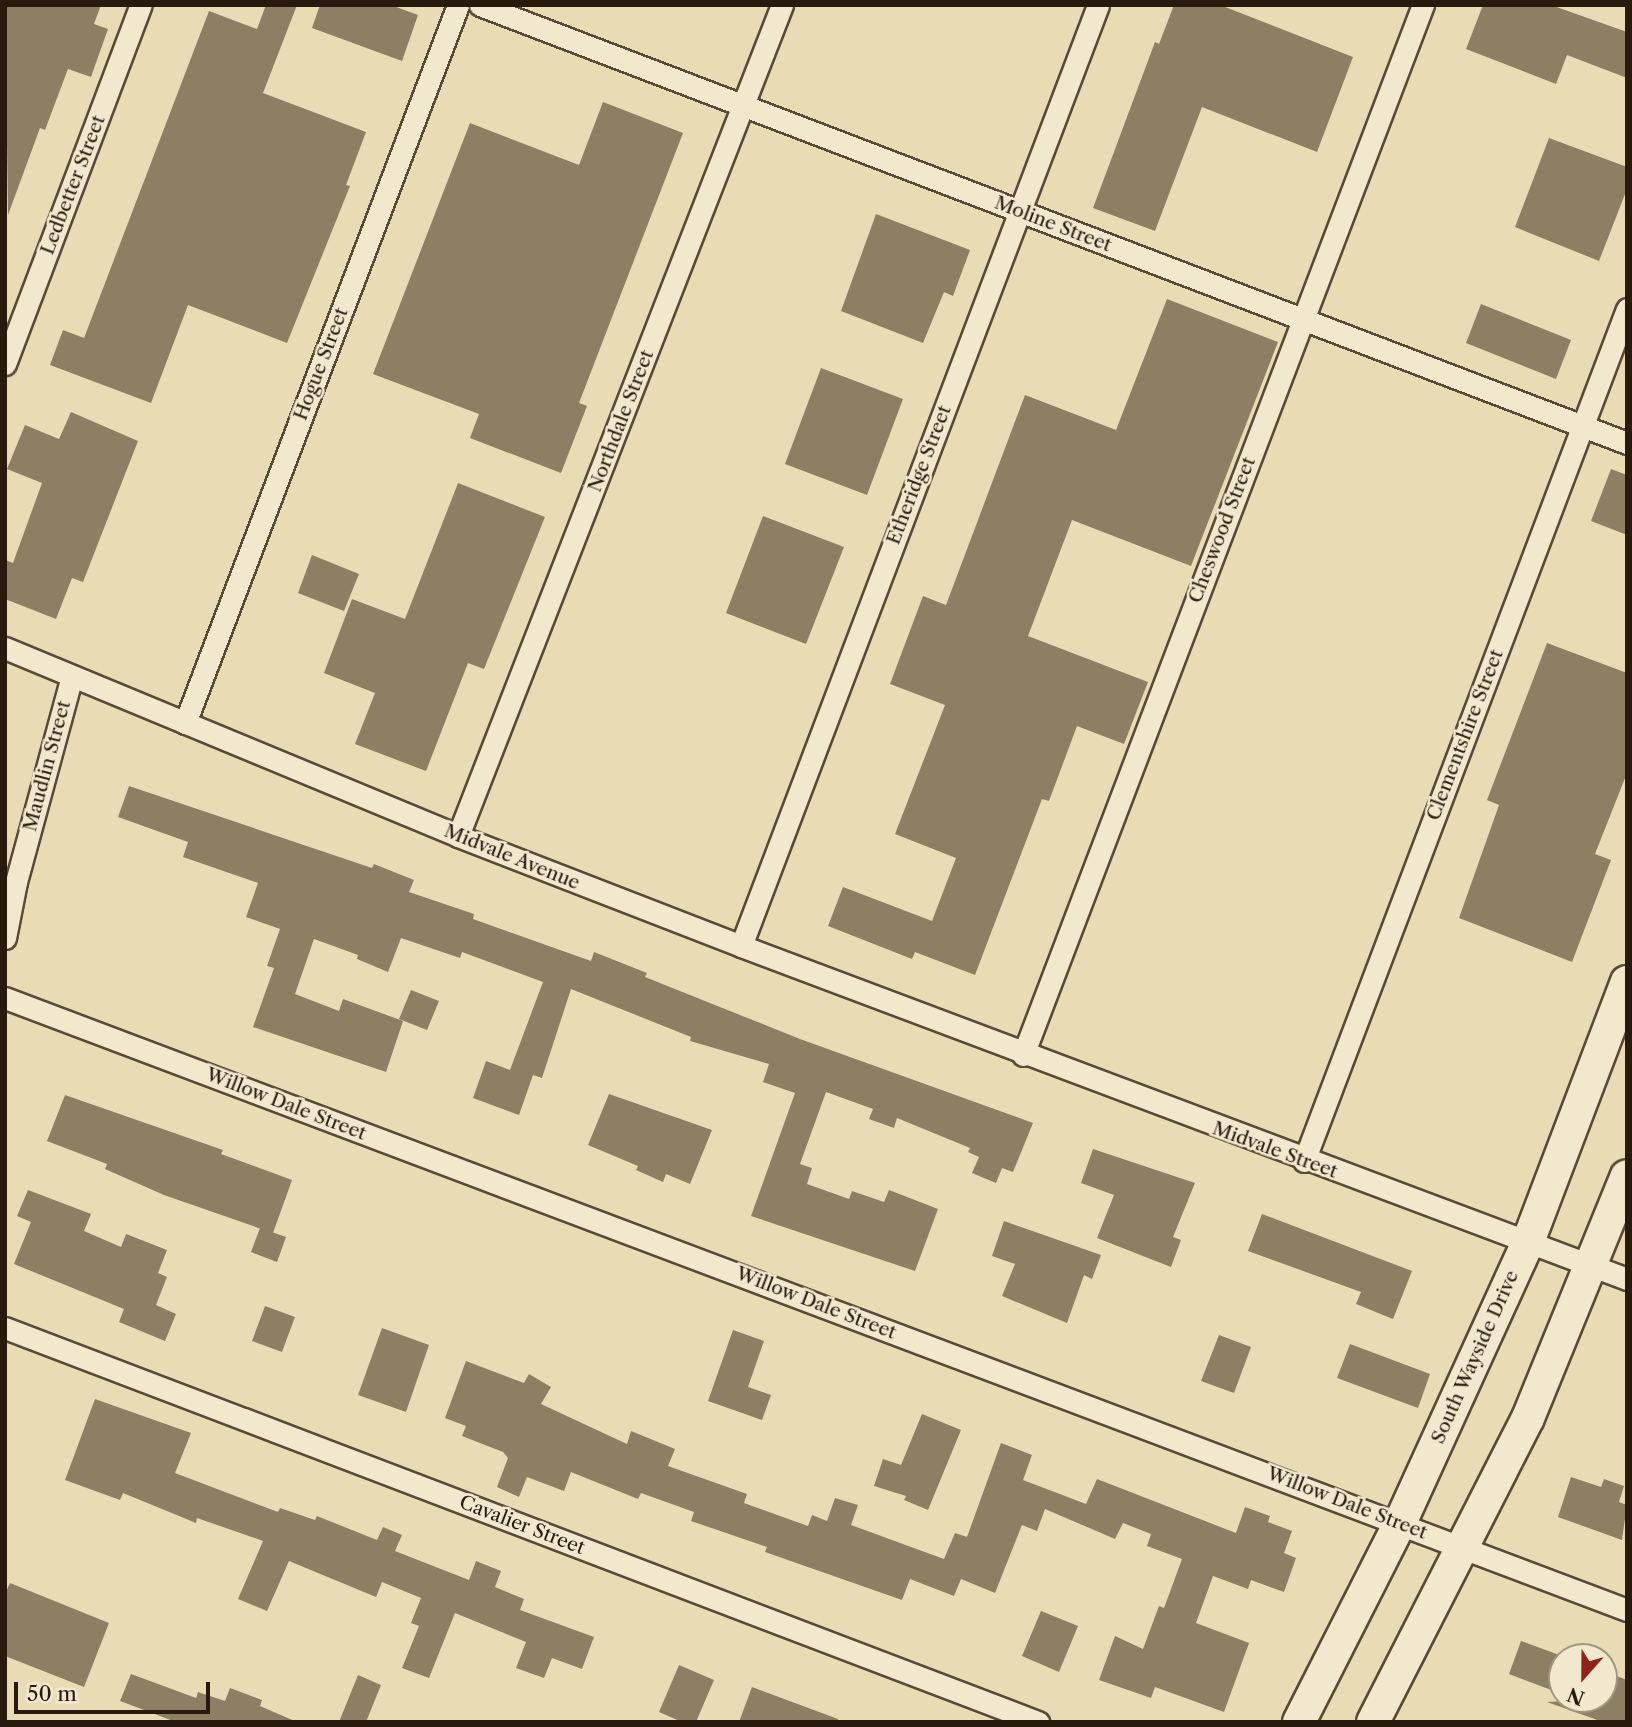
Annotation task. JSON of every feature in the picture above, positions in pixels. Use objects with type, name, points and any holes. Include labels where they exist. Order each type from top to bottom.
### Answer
[{"type":"main road","name":"South Wayside Drive","points":[[1299,1722],[1400,1523],[1528,1242],[1627,982]]},
{"type":"main road","points":[[1373,1722],[1528,1418],[1593,1266],[1627,1176]]},
{"type":"street","name":"Ledbetter Street","points":[[5,364],[141,5]]},
{"type":"street","name":"Hogue Street","points":[[185,723],[457,5]]},
{"type":"street","name":"Moline Street","points":[[480,5],[1627,443]]},
{"type":"street","name":"Northdale Street","points":[[458,836],[782,5]]},
{"type":"street","name":"Etheridge Street","points":[[741,946],[1098,5]]},
{"type":"street","name":"Cheswood Street","points":[[1023,1055],[1423,5]]},
{"type":"street","name":"Clementshire Street","points":[[1304,1161],[1627,309]]},
{"type":"street","name":"Midvale Avenue","points":[[5,648],[458,836],[1023,1055]]},
{"type":"street","name":"Maudlin Street","points":[[5,938],[16,881],[72,676]]},
{"type":"street","name":"Willow Dale Street","points":[[5,998],[1627,1610]]},
{"type":"street","name":"Midvale Street","points":[[1023,1055],[1528,1242]]},
{"type":"street","points":[[1528,1242],[1627,1279]]},
{"type":"street","name":"Cavalier Street","points":[[5,1328],[1038,1722]]},
{"type":"building","points":[[5,5],[101,5],[94,24],[108,29],[91,77],[68,69],[45,130],[40,128],[8,215]]},
{"type":"building","points":[[266,5],[297,5],[263,93],[366,132],[346,185],[350,186],[287,343],[188,305],[151,403],[50,365],[63,330],[84,338],[209,11],[257,29]]},
{"type":"building","points":[[320,5],[391,5],[418,15],[402,61],[312,28]]},
{"type":"building","points":[[1174,5],[1220,5],[1353,57],[1317,152],[1202,107],[1155,231],[1093,208],[1155,42],[1159,44]]},
{"type":"building","points":[[1483,5],[1551,5],[1627,32],[1627,78],[1567,55],[1556,84],[1466,49]]},
{"type":"building","points":[[603,102],[683,133],[579,403],[587,406],[561,473],[470,438],[479,414],[373,374],[470,123],[579,165]]},
{"type":"building","points":[[1549,138],[1627,167],[1627,189],[1599,261],[1515,227]]},
{"type":"building","points":[[876,214],[970,250],[953,296],[944,292],[923,343],[841,311]]},
{"type":"building","points":[[1167,299],[1278,342],[1191,566],[1072,520],[1028,636],[1148,682],[1124,744],[1077,726],[1049,801],[1042,799],[975,975],[915,952],[912,959],[828,926],[843,887],[932,921],[956,858],[895,834],[945,705],[890,684],[923,596],[946,605],[1025,395],[1116,430]]},
{"type":"building","points":[[1481,304],[1571,340],[1556,379],[1466,343]]},
{"type":"building","points":[[821,368],[903,399],[867,495],[785,464]]},
{"type":"building","points":[[71,412],[138,441],[83,582],[72,578],[56,619],[5,599],[5,560],[13,563],[42,483],[7,469],[25,425],[59,439]]},
{"type":"building","points":[[1611,469],[1627,475],[1627,535],[1591,521]]},
{"type":"building","points":[[458,483],[545,517],[484,669],[468,663],[426,771],[355,744],[375,693],[324,673],[352,599],[405,619]]},
{"type":"building","points":[[763,516],[844,547],[806,644],[726,613]]},
{"type":"building","points":[[312,555],[359,574],[344,611],[298,593]]},
{"type":"building","points":[[1547,643],[1627,673],[1627,773],[1595,854],[1611,860],[1572,962],[1459,918],[1499,805],[1487,800]]},
{"type":"building","points":[[129,786],[372,868],[374,864],[414,880],[409,892],[474,914],[473,919],[591,961],[594,952],[647,973],[645,977],[800,1039],[1033,1123],[1013,1172],[1002,1168],[996,1183],[972,1173],[979,1157],[968,1152],[970,1148],[897,1118],[894,1128],[869,1119],[873,1109],[826,1092],[800,1164],[812,1168],[807,1184],[849,1199],[852,1191],[884,1202],[889,1190],[938,1209],[915,1271],[751,1216],[795,1093],[763,1082],[769,1064],[690,1041],[691,1037],[571,989],[542,1078],[533,1075],[519,1115],[473,1098],[486,1061],[510,1070],[543,982],[462,952],[460,958],[401,938],[388,972],[357,959],[358,955],[314,939],[295,994],[339,1011],[343,999],[403,1021],[386,1072],[253,1027],[274,968],[267,966],[280,929],[246,917],[258,883],[183,857],[188,842],[118,817]]},
{"type":"building","points":[[411,990],[439,1001],[427,1030],[399,1019]]},
{"type":"building","points":[[609,1094],[712,1130],[690,1184],[666,1174],[663,1182],[636,1170],[638,1166],[588,1145]]},
{"type":"building","points":[[65,1095],[223,1150],[221,1154],[292,1180],[273,1233],[164,1195],[105,1169],[107,1164],[47,1141]]},
{"type":"building","points":[[1093,1149],[1195,1183],[1173,1237],[1181,1240],[1171,1267],[1097,1238],[1114,1195],[1081,1183]]},
{"type":"building","points":[[28,1190],[91,1214],[84,1231],[121,1247],[126,1234],[167,1250],[158,1273],[167,1277],[156,1305],[176,1314],[165,1341],[119,1322],[124,1309],[14,1264],[31,1222],[17,1216]]},
{"type":"building","points":[[1262,1214],[1412,1271],[1393,1319],[1356,1304],[1361,1292],[1248,1251]]},
{"type":"building","points":[[1004,1221],[1101,1255],[1092,1279],[1084,1275],[1067,1323],[1002,1296],[1015,1264],[992,1256]]},
{"type":"building","points":[[260,1228],[286,1237],[277,1262],[251,1252]]},
{"type":"building","points":[[265,1306],[295,1317],[282,1352],[252,1341]]},
{"type":"building","points":[[382,1328],[429,1345],[406,1412],[358,1395]]},
{"type":"building","points":[[733,1330],[764,1341],[748,1387],[771,1395],[762,1420],[708,1401]]},
{"type":"building","points":[[1219,1335],[1251,1347],[1234,1393],[1201,1381]]},
{"type":"building","points":[[1350,1344],[1430,1374],[1418,1408],[1337,1378]]},
{"type":"building","points":[[466,1361],[524,1383],[529,1374],[551,1387],[541,1404],[627,1444],[631,1431],[675,1449],[668,1466],[747,1494],[744,1503],[808,1526],[812,1515],[827,1521],[835,1498],[858,1505],[851,1525],[944,1559],[955,1533],[967,1537],[1001,1443],[1032,1455],[1023,1480],[1086,1504],[1097,1479],[1236,1533],[1245,1507],[1270,1516],[1268,1522],[1292,1531],[1284,1553],[1296,1558],[1284,1592],[1251,1580],[1248,1589],[1213,1576],[1196,1623],[1249,1643],[1224,1712],[1155,1687],[1151,1698],[1099,1680],[1115,1636],[1143,1649],[1159,1606],[1164,1608],[1182,1559],[1147,1546],[1151,1534],[1123,1523],[1115,1539],[1045,1509],[1037,1531],[1022,1525],[995,1593],[961,1579],[954,1596],[910,1579],[902,1600],[765,1552],[767,1547],[691,1521],[694,1512],[641,1493],[638,1499],[571,1472],[564,1491],[527,1477],[519,1497],[497,1487],[508,1458],[503,1452],[462,1436],[466,1426],[445,1418]]},
{"type":"building","points":[[95,1399],[191,1433],[175,1473],[278,1512],[280,1508],[315,1520],[317,1516],[377,1540],[383,1527],[402,1535],[395,1551],[469,1580],[476,1561],[501,1571],[495,1587],[524,1599],[520,1610],[594,1637],[582,1669],[552,1658],[544,1678],[516,1668],[526,1642],[455,1613],[429,1678],[402,1668],[419,1626],[411,1623],[421,1598],[382,1582],[376,1597],[289,1561],[267,1611],[238,1599],[263,1541],[197,1518],[196,1523],[123,1493],[120,1500],[65,1480]]},
{"type":"building","points":[[922,1414],[961,1430],[928,1510],[904,1500],[906,1496],[874,1486],[883,1459],[901,1465]]},
{"type":"building","points":[[1571,1477],[1601,1487],[1604,1479],[1624,1486],[1619,1502],[1627,1505],[1622,1540],[1558,1517]]},
{"type":"building","points":[[10,1583],[109,1623],[84,1687],[5,1656],[5,1594]]},
{"type":"building","points":[[1041,1611],[1078,1626],[1059,1672],[1022,1656]]},
{"type":"building","points":[[1521,1641],[1548,1651],[1548,1689],[1509,1674]]},
{"type":"building","points":[[679,1665],[714,1680],[696,1722],[682,1722],[659,1712]]},
{"type":"building","points":[[131,1674],[196,1698],[198,1692],[225,1701],[230,1688],[262,1700],[260,1706],[297,1722],[176,1722],[120,1701]]},
{"type":"building","points":[[358,1675],[381,1685],[366,1722],[339,1722]]},
{"type":"building","points":[[1618,1676],[1627,1680],[1627,1722],[1603,1722],[1578,1713],[1618,1713]]},
{"type":"building","points":[[752,1687],[838,1719],[838,1722],[739,1722]]}]
